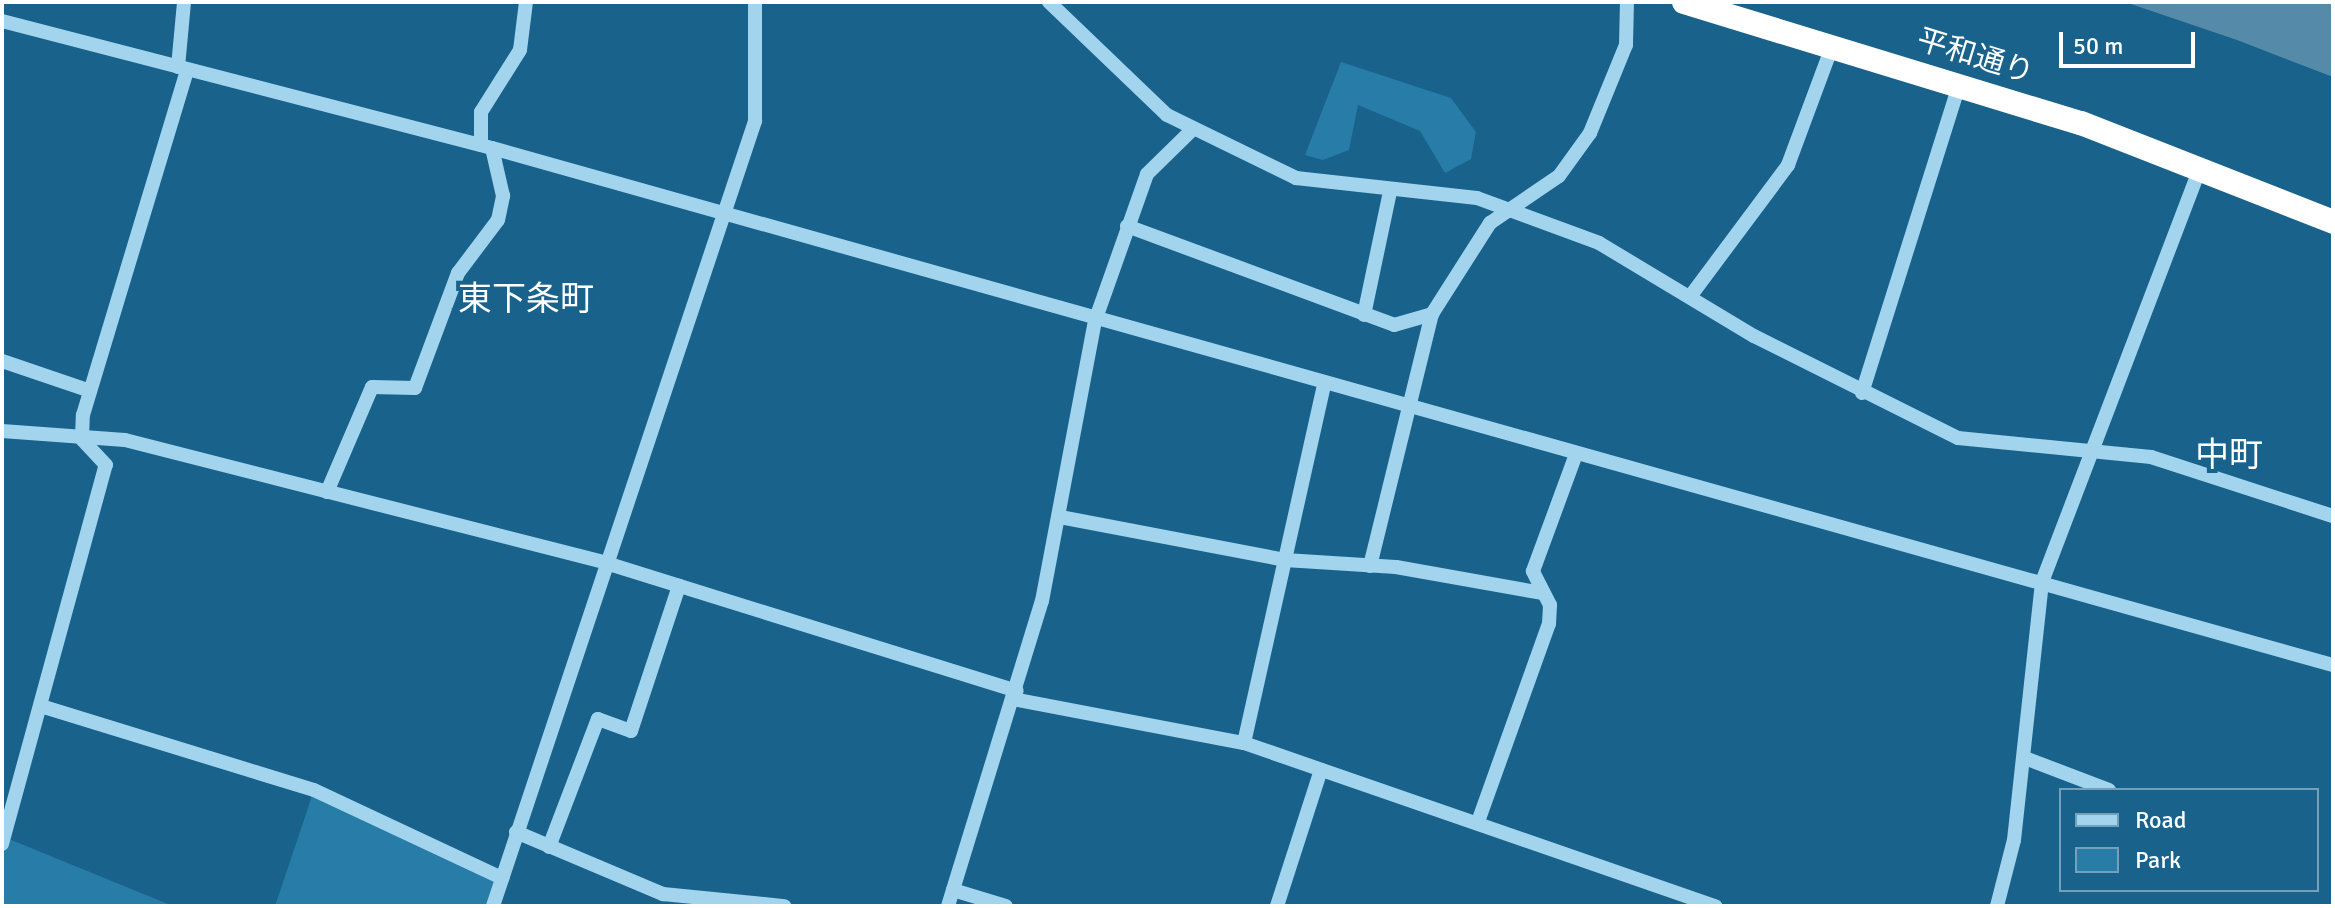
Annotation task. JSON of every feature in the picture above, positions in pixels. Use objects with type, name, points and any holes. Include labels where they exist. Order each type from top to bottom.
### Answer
[{"type":"highway","name":"平和通り","points":[[1684,2],[1959,86],[2201,165],[2333,222]]},
{"type":"street","points":[[82,439],[90,391],[183,68],[184,2]]},
{"type":"street","points":[[327,492],[372,387],[415,388],[458,273],[498,220],[503,196],[486,147],[481,112],[520,50],[526,2]]},
{"type":"street","points":[[493,906],[755,121],[755,2]]},
{"type":"street","points":[[1049,2],[1167,115],[1296,178],[1390,192],[1477,198],[1634,258],[1862,393],[1958,438],[2090,448],[2151,457],[2333,516]]},
{"type":"street","points":[[1370,566],[1432,314],[1490,223],[1515,212],[1559,176],[1590,133],[1626,45],[1627,2]]},
{"type":"street","points":[[2,21],[486,147],[1095,321],[2333,665]]},
{"type":"street","points":[[1692,294],[1788,165],[1832,47]]},
{"type":"street","points":[[1862,393],[1959,86]]},
{"type":"street","points":[[948,906],[1015,695],[1060,517],[1095,321],[1147,174],[1193,129]]},
{"type":"street","points":[[1997,906],[2025,758],[2042,582],[2090,448],[2118,395],[2201,165]]},
{"type":"street","points":[[1364,315],[1390,192]]},
{"type":"street","points":[[1127,226],[1394,325],[1432,314]]},
{"type":"street","points":[[2,361],[90,391]]},
{"type":"street","points":[[1244,743],[1324,384]]},
{"type":"street","points":[[2,431],[125,440],[606,563],[1015,695],[1244,743],[1479,819],[1716,906]]},
{"type":"street","points":[[2,844],[44,707],[106,465],[82,439]]},
{"type":"street","points":[[1479,819],[1534,680],[1549,624],[1533,571],[1576,454]]},
{"type":"street","points":[[1060,517],[1285,560],[1370,566],[1542,593]]},
{"type":"street","points":[[549,847],[598,719],[631,731],[679,586]]},
{"type":"street","points":[[44,707],[314,790],[502,878]]},
{"type":"street","points":[[2025,758],[2104,788]]},
{"type":"street","points":[[1277,906],[1321,770]]},
{"type":"street","points":[[516,832],[663,894],[784,906]]},
{"type":"street","points":[[953,890],[1006,906]]},
{"type":"green space","points":[[1341,62],[1451,98],[1476,132],[1471,159],[1445,173],[1420,131],[1358,105],[1349,150],[1323,160],[1305,155]]},
{"type":"green space","points":[[314,790],[502,878],[493,906],[275,906]]},
{"type":"green space","points":[[4,837],[173,906],[2,906]]},
{"type":"shaded area","points":[[2125,2],[2333,2],[2333,77],[2237,40]]},
{"type":"district","name":"東下条町","points":[[526,300]]},
{"type":"district","name":"中町","points":[[2229,456]]}]
